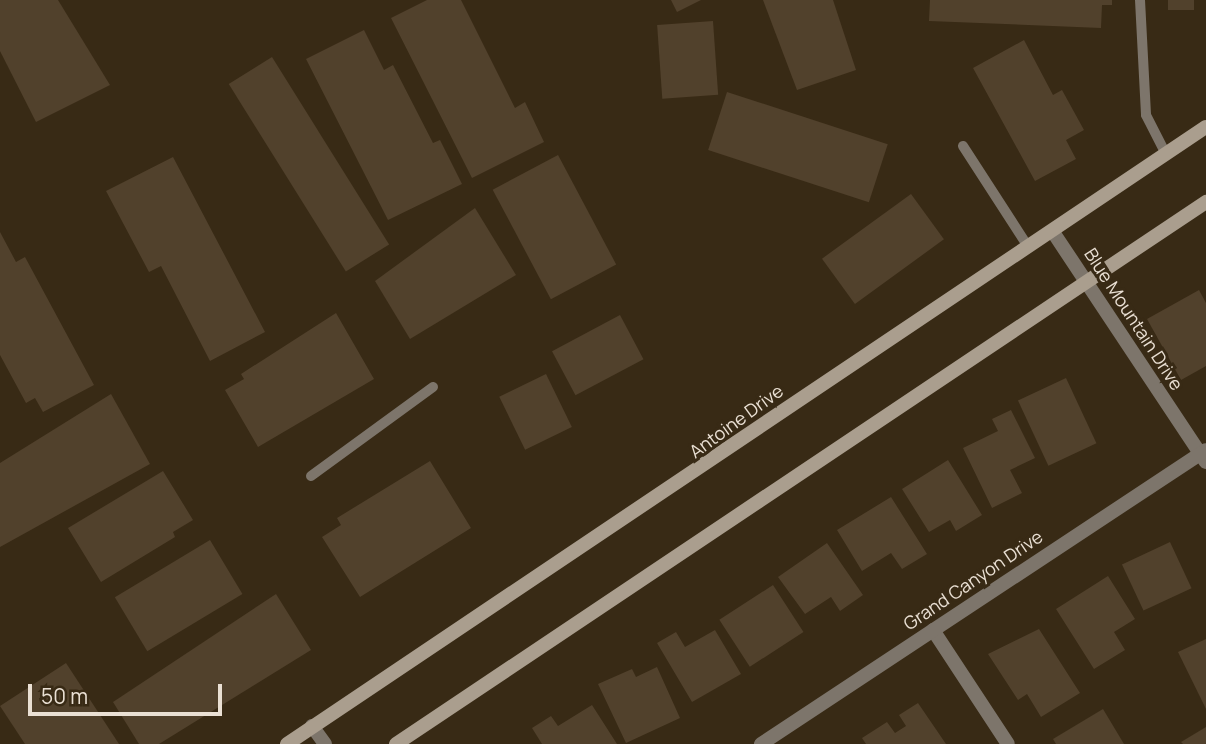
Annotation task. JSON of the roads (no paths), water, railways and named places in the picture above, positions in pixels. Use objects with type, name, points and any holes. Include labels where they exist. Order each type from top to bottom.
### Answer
[{"type":"main road","name":"Antoine Drive","points":[[287,744],[1206,127]]},
{"type":"main road","points":[[396,744],[1206,202]]},
{"type":"street","name":"Blue Mountain Drive","points":[[1053,232],[1204,455]]},
{"type":"street","name":"Grand Canyon Drive","points":[[761,744],[1204,455]]},
{"type":"street","points":[[933,630],[1008,744]]},
{"type":"street","points":[[312,726],[325,744]]},
{"type":"lane","points":[[1140,0],[1146,115],[1166,154]]},
{"type":"lane","points":[[963,146],[1029,248]]},
{"type":"lane","points":[[311,476],[433,387]]}]
